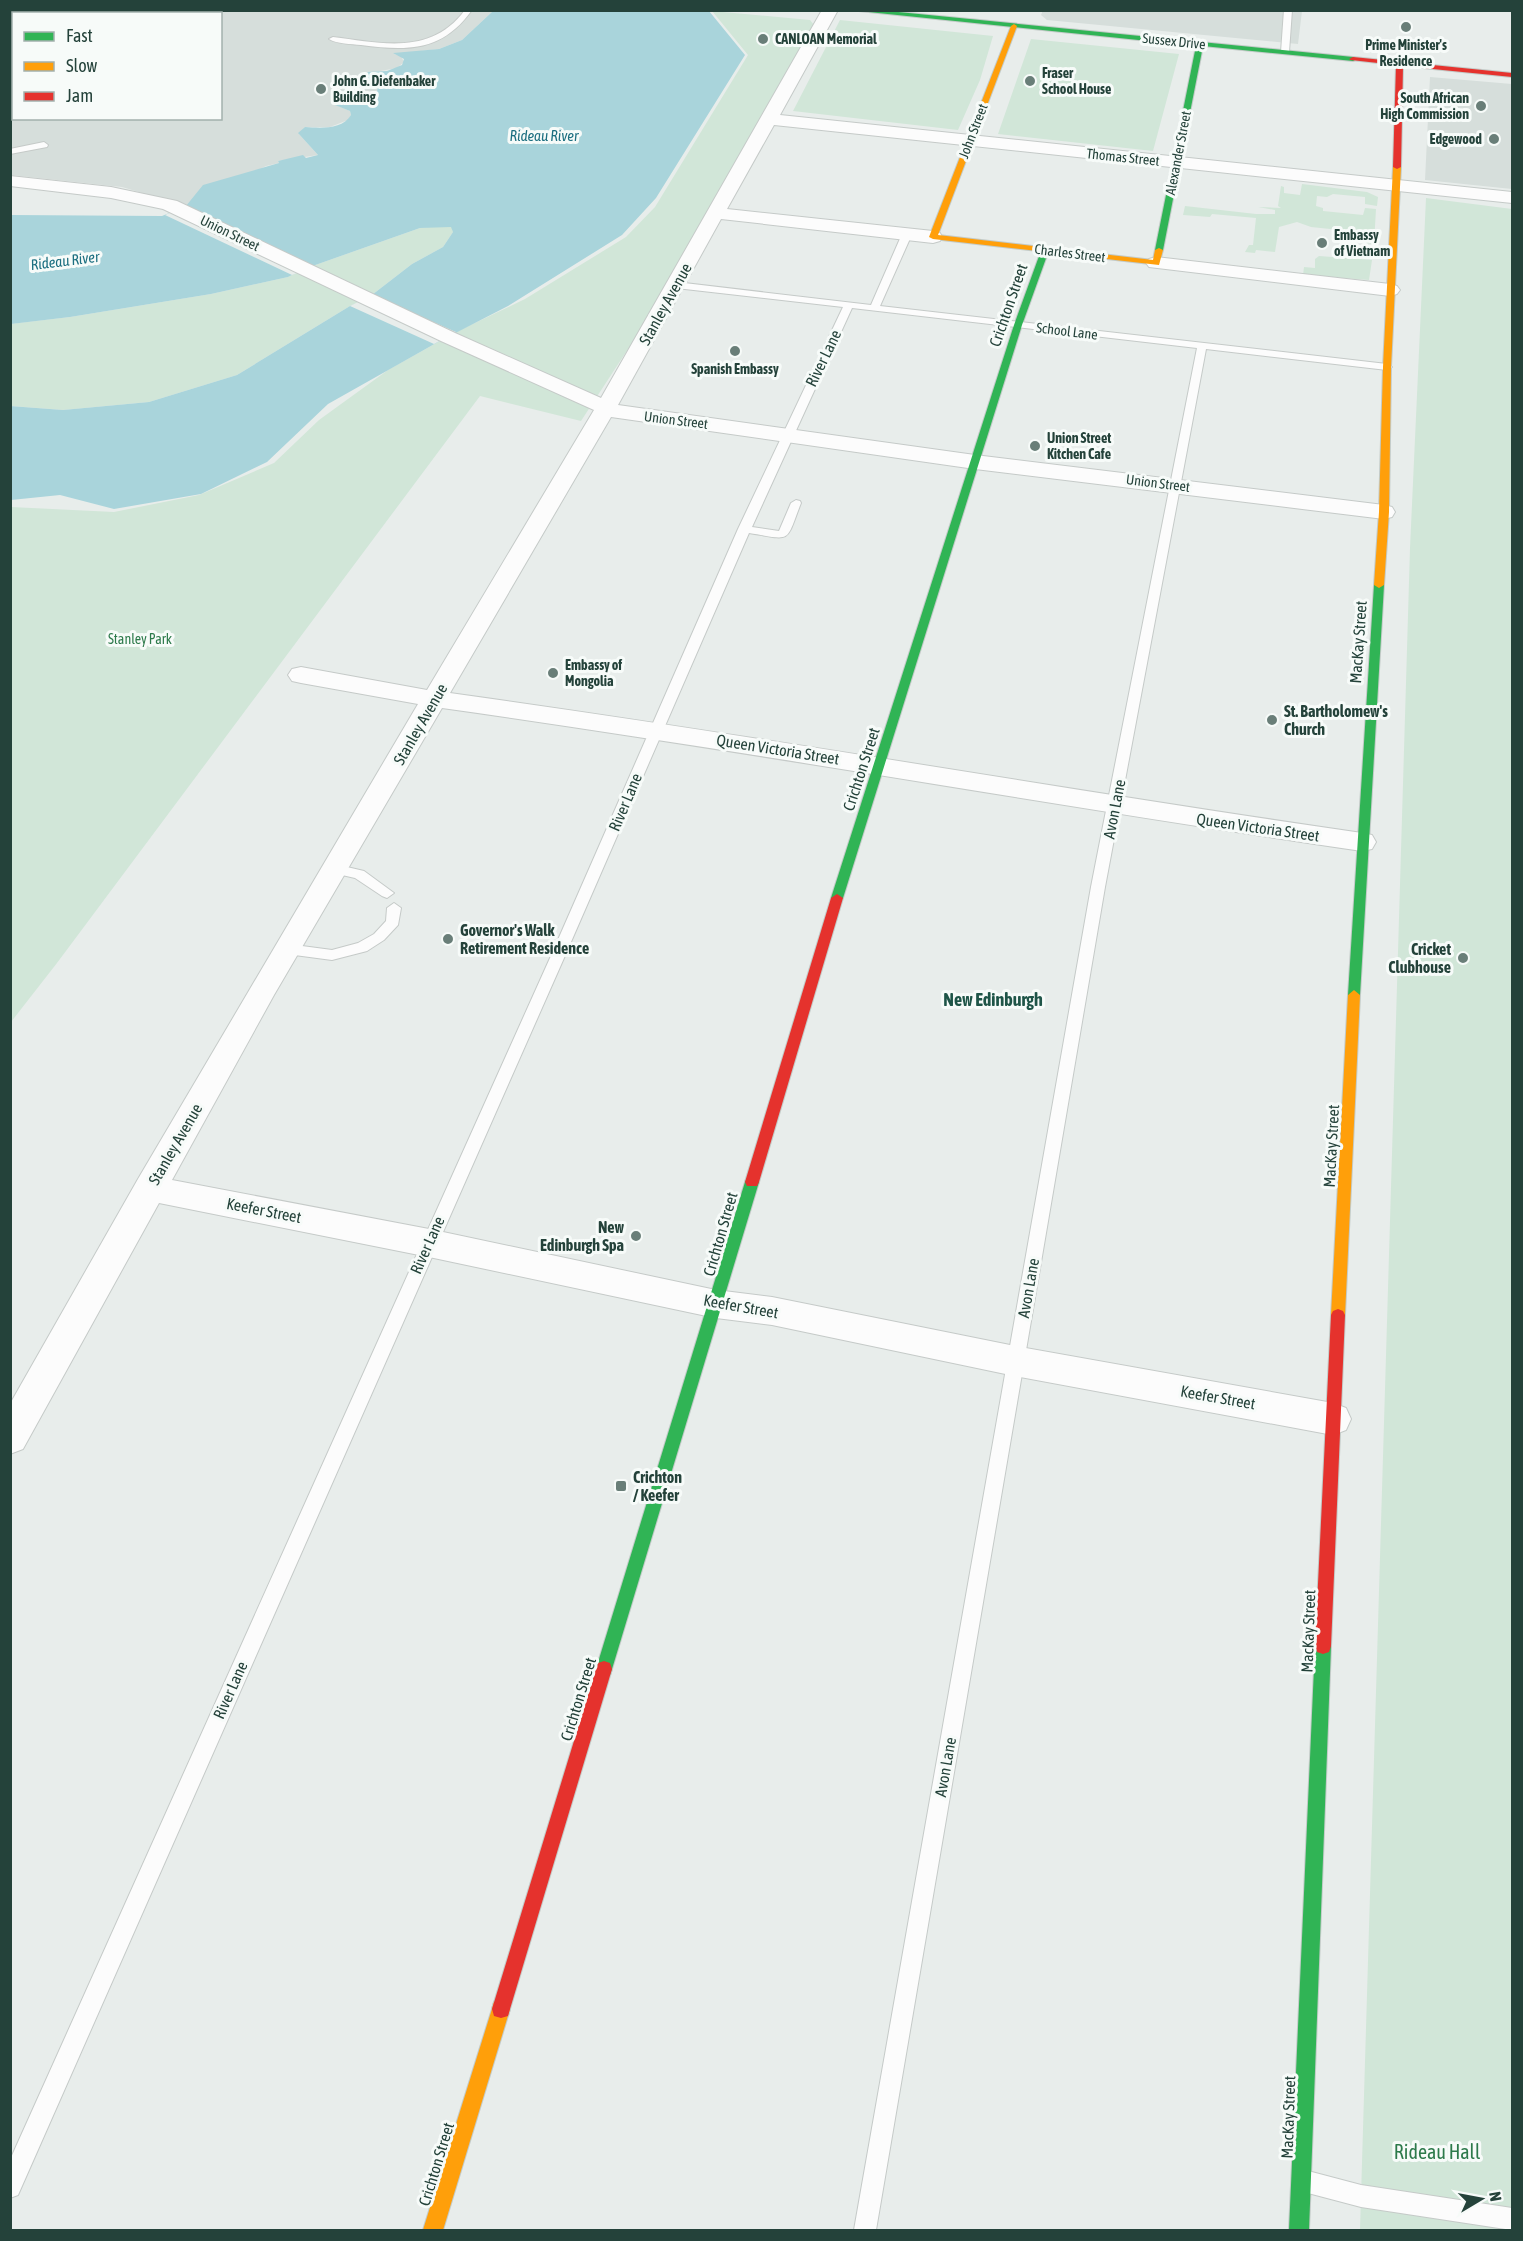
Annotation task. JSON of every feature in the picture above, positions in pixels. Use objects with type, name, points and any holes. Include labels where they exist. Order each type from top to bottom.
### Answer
[{"type":"street","name":"Stanley Avenue","points":[[10,1438],[137,1215],[149,1188],[605,408],[830,10]]},
{"type":"street","name":"Sussex Drive","points":[[852,10],[1512,74]]},
{"type":"street","name":"John Street","points":[[933,237],[1014,26]]},
{"type":"street","name":"Alexander Street","points":[[1156,262],[1200,44]]},
{"type":"street","name":"MacKay Street","points":[[1299,2230],[1333,1419],[1362,842],[1383,512],[1386,367],[1400,63]]},
{"type":"street","name":"Thomas Street","points":[[769,119],[1512,198]]},
{"type":"street","name":"Union Street","points":[[10,181],[76,186],[138,196],[179,208],[448,337],[605,408],[631,415],[786,434],[975,462],[1383,512]]},
{"type":"street","name":"Charles Street","points":[[714,213],[1390,290]]},
{"type":"street","name":"Crichton Street","points":[[434,2230],[717,1304],[830,920],[1018,325],[1045,250]]},
{"type":"street","name":"Queen Victoria Street","points":[[301,675],[435,699],[657,730],[1115,806],[1362,842]]},
{"type":"street","name":"Keefer Street","points":[[149,1188],[429,1243],[717,1304],[772,1311],[1015,1361],[1333,1419]]},
{"type":"lane","points":[[333,39],[393,45],[430,42],[451,31],[470,10]]},
{"type":"lane","points":[[1285,52],[1288,10]]},
{"type":"lane","points":[[10,152],[44,145]]},
{"type":"lane","points":[[874,308],[907,234]]},
{"type":"lane","name":"School Lane","points":[[676,285],[1386,367]]},
{"type":"lane","name":"River Lane","points":[[10,2187],[657,730],[786,434],[848,306]]},
{"type":"lane","name":"Avon Lane","points":[[865,2230],[1095,898],[1115,806],[1202,347]]},
{"type":"lane","points":[[744,529],[783,535],[796,503]]},
{"type":"lane","points":[[334,869],[359,874],[387,893]]},
{"type":"lane","points":[[287,949],[332,955],[362,947],[378,938],[393,922],[394,908]]},
{"type":"lane","points":[[1302,2180],[1361,2196],[1512,2219]]},
{"type":"shaded area","points":[[65,10],[493,11],[462,40],[439,49],[395,54],[401,56],[404,62],[397,68],[375,72],[370,80],[379,87],[377,91],[362,98],[341,99],[336,105],[350,111],[351,115],[348,120],[330,127],[305,127],[299,134],[318,155],[278,161],[279,163],[266,166],[186,206],[122,187],[11,175],[10,36],[12,35],[12,120],[222,120],[222,12],[61,12]]},
{"type":"shaded area","points":[[1043,10],[1302,11],[1298,44],[1047,20],[1041,15]]},
{"type":"shaded area","points":[[1430,77],[1512,84],[1512,189],[1425,180]]},
{"type":"green space","name":"Stanley Park","points":[[712,11],[810,20],[814,25],[710,206],[673,280],[581,421],[480,396],[11,1022],[11,507],[114,512],[199,495],[274,463],[319,420],[388,370],[456,332],[525,299],[626,237],[655,207],[748,55]]},
{"type":"green space","points":[[840,20],[993,36],[980,80],[958,130],[793,111]]},
{"type":"green space","name":"Fraser School House","points":[[1031,39],[1179,54],[1153,151],[998,134]]},
{"type":"green space","points":[[1302,184],[1367,192],[1378,197],[1377,206],[1365,204],[1365,197],[1333,194],[1327,197],[1317,196],[1316,206],[1323,208],[1323,211],[1363,215],[1365,208],[1376,209],[1374,244],[1365,243],[1365,236],[1359,232],[1311,227],[1297,222],[1279,227],[1275,252],[1256,250],[1255,253],[1245,252],[1249,245],[1253,245],[1256,218],[1212,214],[1210,217],[1183,215],[1185,206],[1275,214],[1275,210],[1258,207],[1281,208],[1278,206],[1281,186],[1284,187],[1284,193],[1300,195]]},
{"type":"green space","name":"Rideau Hall","points":[[1426,198],[1512,209],[1512,2230],[1360,2230],[1410,548]]},
{"type":"green space","points":[[452,227],[453,232],[443,247],[412,264],[368,298],[350,306],[237,375],[149,402],[63,410],[11,406],[10,324],[70,317],[211,294],[288,277],[304,269],[420,228]]},
{"type":"green space","points":[[1319,256],[1372,260],[1369,280],[1303,275],[1304,267],[1315,268],[1315,259]]},
{"type":"water","name":"Rideau River","points":[[493,11],[709,11],[745,55],[656,198],[622,235],[508,306],[438,342],[328,404],[267,462],[201,494],[114,509],[60,495],[11,500],[10,406],[63,410],[149,402],[237,375],[350,306],[368,298],[412,264],[443,247],[453,232],[451,227],[420,228],[304,269],[288,277],[211,294],[70,317],[11,324],[11,215],[162,216],[186,206],[203,185],[279,163],[278,161],[303,155],[306,158],[318,155],[298,133],[305,127],[336,126],[347,120],[351,115],[350,111],[335,105],[341,99],[362,98],[377,91],[376,83],[362,78],[368,72],[387,71],[402,65],[404,59],[393,53],[439,49],[462,40]]},
{"type":"pier","points":[[185,206],[314,266],[292,275],[165,215]]},
{"type":"pier","points":[[372,295],[456,332],[434,344],[350,306]]},
{"type":"traffic: fast","points":[[852,10],[1353,59]]},
{"type":"traffic: fast","points":[[1159,250],[1200,44]]},
{"type":"traffic: fast","points":[[837,898],[1018,325],[1045,250]]},
{"type":"traffic: fast","points":[[1354,995],[1379,585]]},
{"type":"traffic: fast","points":[[604,1669],[752,1182]]},
{"type":"traffic: fast","points":[[1299,2230],[1323,1646]]},
{"type":"traffic: slow","points":[[1014,26],[933,237],[1156,263],[1159,250]]},
{"type":"traffic: slow","points":[[1379,585],[1384,512],[1387,367],[1397,167]]},
{"type":"traffic: slow","points":[[1338,1315],[1354,995]]},
{"type":"traffic: slow","points":[[433,2230],[501,2009]]},
{"type":"traffic: jam","points":[[1353,59],[1512,75]]},
{"type":"traffic: jam","points":[[1397,167],[1400,63]]},
{"type":"traffic: jam","points":[[752,1182],[837,898]]},
{"type":"traffic: jam","points":[[1323,1646],[1338,1315]]},
{"type":"traffic: jam","points":[[501,2009],[604,1669]]},
{"type":"place","name":"Prime Minister's Residence","points":[[1406,27]]},
{"type":"place","name":"CANLOAN Memorial","points":[[763,39]]},
{"type":"place","name":"Fraser School House","points":[[1030,81]]},
{"type":"place","name":"John G. Diefenbaker Building","points":[[321,89]]},
{"type":"place","name":"South African High Commission","points":[[1481,106]]},
{"type":"place","name":"Edgewood","points":[[1494,139]]},
{"type":"place","name":"Embassy of Vietnam","points":[[1322,243]]},
{"type":"place","name":"Spanish Embassy","points":[[735,351]]},
{"type":"place","name":"Union Street Kitchen Cafe","points":[[1035,446]]},
{"type":"place","name":"Embassy of Mongolia","points":[[553,673]]},
{"type":"place","name":"St. Bartholomew's Church","points":[[1272,720]]},
{"type":"place","name":"Governor's Walk Retirement Residence","points":[[448,939]]},
{"type":"place","name":"Cricket Clubhouse","points":[[1463,958]]},
{"type":"place","name":"New Edinburgh Spa","points":[[636,1236]]},
{"type":"place","name":"Crichton / Keefer","points":[[621,1486]]},
{"type":"district","name":"New Edinburgh","points":[[993,1000]]}]
